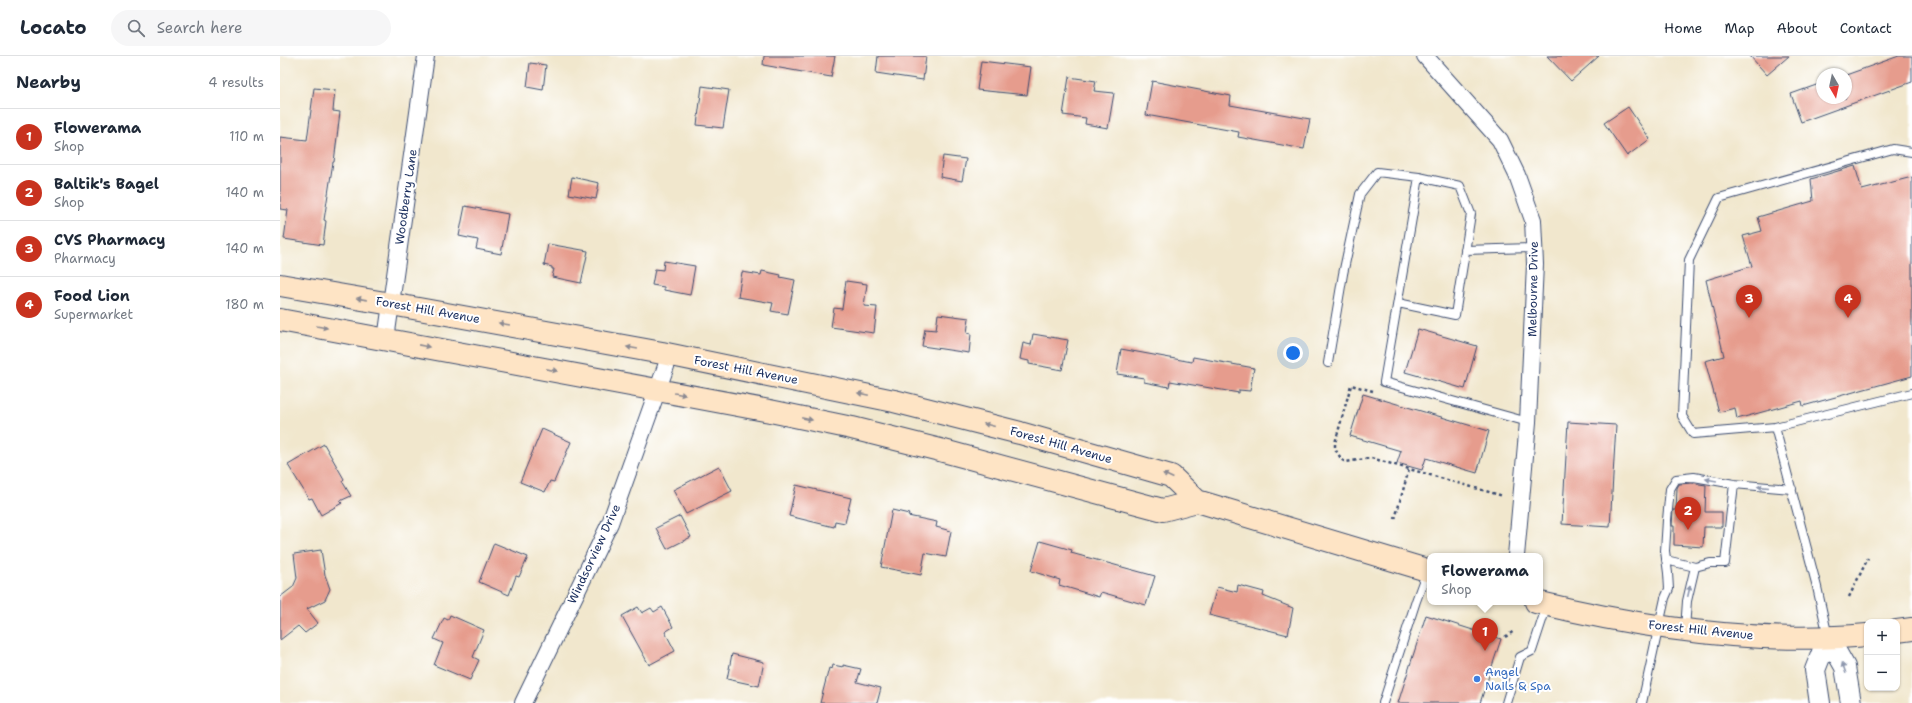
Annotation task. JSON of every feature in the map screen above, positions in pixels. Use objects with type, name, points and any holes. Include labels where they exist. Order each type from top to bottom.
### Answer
[{"type":"main road","name":"Forest Hill Avenue","points":[[280,285],[670,355],[894,401],[1020,433],[1171,476],[1197,501],[1427,570]]},
{"type":"main road","points":[[280,320],[658,390],[852,428],[1163,510],[1197,501]]},
{"type":"main road","name":"Forest Hill Avenue","points":[[1543,603],[1580,612],[1685,630],[1756,636],[1828,637],[1864,635]]},
{"type":"main road","points":[[1900,631],[1912,629]]},
{"type":"street","name":"Woodberry Lane","points":[[386,339],[426,56]]},
{"type":"street","name":"Melbourne Drive","points":[[1425,56],[1500,140],[1517,175],[1533,220],[1535,264],[1528,422],[1516,553]]},
{"type":"street","name":"Windsorview Drive","points":[[523,703],[610,523],[670,355]]},
{"type":"street","points":[[1820,703],[1815,670],[1828,637]]},
{"type":"street","points":[[1828,637],[1844,668],[1851,703]]},
{"type":"lane","points":[[1912,152],[1893,150],[1719,198],[1689,260],[1682,416],[1693,434],[1776,427],[1912,393]]},
{"type":"lane","points":[[1328,363],[1343,274],[1360,194],[1377,172],[1419,177],[1460,186],[1471,214],[1455,315],[1398,303]]},
{"type":"lane","points":[[1419,177],[1384,382],[1528,422]]},
{"type":"lane","points":[[1465,250],[1534,248]]},
{"type":"lane","points":[[1776,427],[1817,587],[1828,637]]},
{"type":"lane","points":[[1642,703],[1659,626],[1669,589],[1665,551],[1666,520],[1670,489],[1676,479],[1694,477],[1734,484],[1792,489]]},
{"type":"lane","points":[[1666,560],[1695,567],[1710,563],[1725,563],[1734,484]]},
{"type":"lane","points":[[1685,630],[1687,601],[1695,567]]},
{"type":"lane","points":[[1383,703],[1416,601],[1427,576]]},
{"type":"lane","points":[[1506,703],[1520,657],[1532,651],[1542,605]]},
{"type":"path","points":[[1374,392],[1351,385],[1335,444],[1338,455],[1342,460],[1346,462],[1371,458],[1521,501]]},
{"type":"path","points":[[1395,519],[1409,469]]},
{"type":"path","points":[[1849,597],[1868,558]]},
{"type":"path","points":[[1505,637],[1514,631]]},
{"type":"building","points":[[764,56],[835,56],[831,77],[763,65]]},
{"type":"building","points":[[878,56],[926,56],[923,80],[876,73]]},
{"type":"building","points":[[1547,56],[1599,56],[1571,81]]},
{"type":"building","points":[[1750,56],[1789,56],[1767,75]]},
{"type":"building","points":[[1899,56],[1912,56],[1912,82],[1852,104],[1852,73]]},
{"type":"building","points":[[981,61],[1031,67],[1027,95],[977,90]]},
{"type":"building","points":[[530,63],[546,65],[543,90],[527,87]]},
{"type":"building","points":[[1069,77],[1096,81],[1094,91],[1114,93],[1108,128],[1085,124],[1086,118],[1063,115]]},
{"type":"building","points":[[1152,81],[1231,96],[1230,105],[1310,119],[1304,149],[1238,137],[1239,132],[1146,115]]},
{"type":"building","points":[[1816,85],[1816,104],[1851,104],[1801,122],[1791,94]]},
{"type":"building","points":[[702,86],[729,90],[723,128],[697,125]]},
{"type":"building","points":[[314,88],[335,90],[333,111],[340,112],[334,162],[324,220],[326,221],[323,245],[284,239],[288,210],[280,209],[280,137],[307,140]]},
{"type":"building","points":[[1628,107],[1650,139],[1627,156],[1604,123]]},
{"type":"building","points":[[943,156],[966,159],[962,181],[940,177]]},
{"type":"building","points":[[1855,166],[1862,190],[1912,177],[1912,376],[1803,406],[1802,401],[1737,419],[1735,408],[1719,412],[1705,361],[1724,356],[1706,280],[1752,266],[1743,236],[1762,231],[1758,217],[1813,201],[1811,179]]},
{"type":"building","points":[[572,177],[599,183],[596,199],[569,194]]},
{"type":"building","points":[[465,206],[508,214],[501,254],[476,249],[478,240],[459,236]]},
{"type":"building","points":[[548,244],[588,251],[581,283],[552,277],[554,269],[544,265]]},
{"type":"building","points":[[664,261],[695,266],[690,295],[664,290],[664,287],[652,285],[655,269],[663,270]]},
{"type":"building","points":[[762,271],[795,280],[788,314],[771,311],[773,303],[738,297],[742,272],[761,275]]},
{"type":"building","points":[[846,281],[867,284],[864,306],[877,307],[874,333],[831,327],[834,308],[842,309]]},
{"type":"building","points":[[938,314],[969,318],[967,333],[971,334],[969,353],[922,346],[925,329],[936,330]]},
{"type":"building","points":[[1418,329],[1477,346],[1465,389],[1405,372]]},
{"type":"building","points":[[1033,334],[1068,340],[1062,370],[1029,364],[1029,361],[1020,359],[1023,343],[1031,345]]},
{"type":"building","points":[[1121,349],[1192,362],[1193,357],[1254,368],[1250,391],[1239,390],[1239,393],[1170,381],[1169,387],[1144,382],[1144,378],[1117,374]]},
{"type":"building","points":[[1363,394],[1489,431],[1477,473],[1426,458],[1422,470],[1397,463],[1401,451],[1350,436]]},
{"type":"building","points":[[1568,422],[1616,425],[1610,527],[1562,524]]},
{"type":"building","points":[[542,429],[571,442],[554,482],[550,481],[545,492],[520,482]]},
{"type":"building","points":[[324,444],[344,479],[342,481],[351,496],[340,501],[342,503],[321,515],[312,498],[309,499],[288,465]]},
{"type":"building","points":[[719,466],[732,491],[686,514],[673,490]]},
{"type":"building","points":[[1692,483],[1706,485],[1705,512],[1722,512],[1722,527],[1704,527],[1703,547],[1674,545],[1674,526],[1672,526],[1673,510],[1676,510],[1677,488],[1679,484]]},
{"type":"building","points":[[796,485],[851,498],[845,523],[835,521],[834,527],[789,516]]},
{"type":"building","points":[[892,510],[909,514],[908,516],[937,522],[936,527],[951,531],[946,557],[925,553],[921,575],[881,567]]},
{"type":"building","points":[[680,516],[691,537],[667,549],[656,528]]},
{"type":"building","points":[[1040,541],[1072,550],[1071,553],[1155,576],[1146,605],[1101,592],[1099,597],[1059,585],[1060,580],[1031,571]]},
{"type":"building","points":[[494,543],[528,557],[519,577],[516,576],[509,595],[479,582]]},
{"type":"building","points":[[321,550],[325,575],[330,589],[325,600],[307,609],[318,623],[305,633],[298,626],[280,640],[280,597],[293,587],[297,578],[294,554]]},
{"type":"building","points":[[1238,585],[1264,592],[1263,596],[1293,608],[1288,635],[1209,615],[1217,587],[1237,592]]},
{"type":"building","points":[[638,607],[642,613],[651,608],[654,612],[662,607],[673,627],[665,632],[675,651],[649,665],[622,616]]},
{"type":"building","points":[[450,615],[484,630],[473,657],[479,660],[470,680],[434,665],[443,643],[434,639],[444,618],[448,620]]},
{"type":"building","points":[[1426,615],[1501,639],[1480,703],[1398,703]]},
{"type":"building","points":[[732,654],[764,662],[759,686],[727,679]]},
{"type":"building","points":[[833,665],[843,667],[843,665],[861,669],[857,682],[881,688],[877,703],[820,703],[829,668],[832,669]]},
{"type":"place","name":"CVS Pharmacy","points":[[1749,318]]},
{"type":"place","name":"Food Lion","points":[[1848,318]]},
{"type":"place","name":"Baltik's Bagel","points":[[1688,530]]},
{"type":"place","name":"Flowerama","points":[[1485,651]]},
{"type":"place","name":"Angel Nails & Spa","points":[[1477,679]]}]
